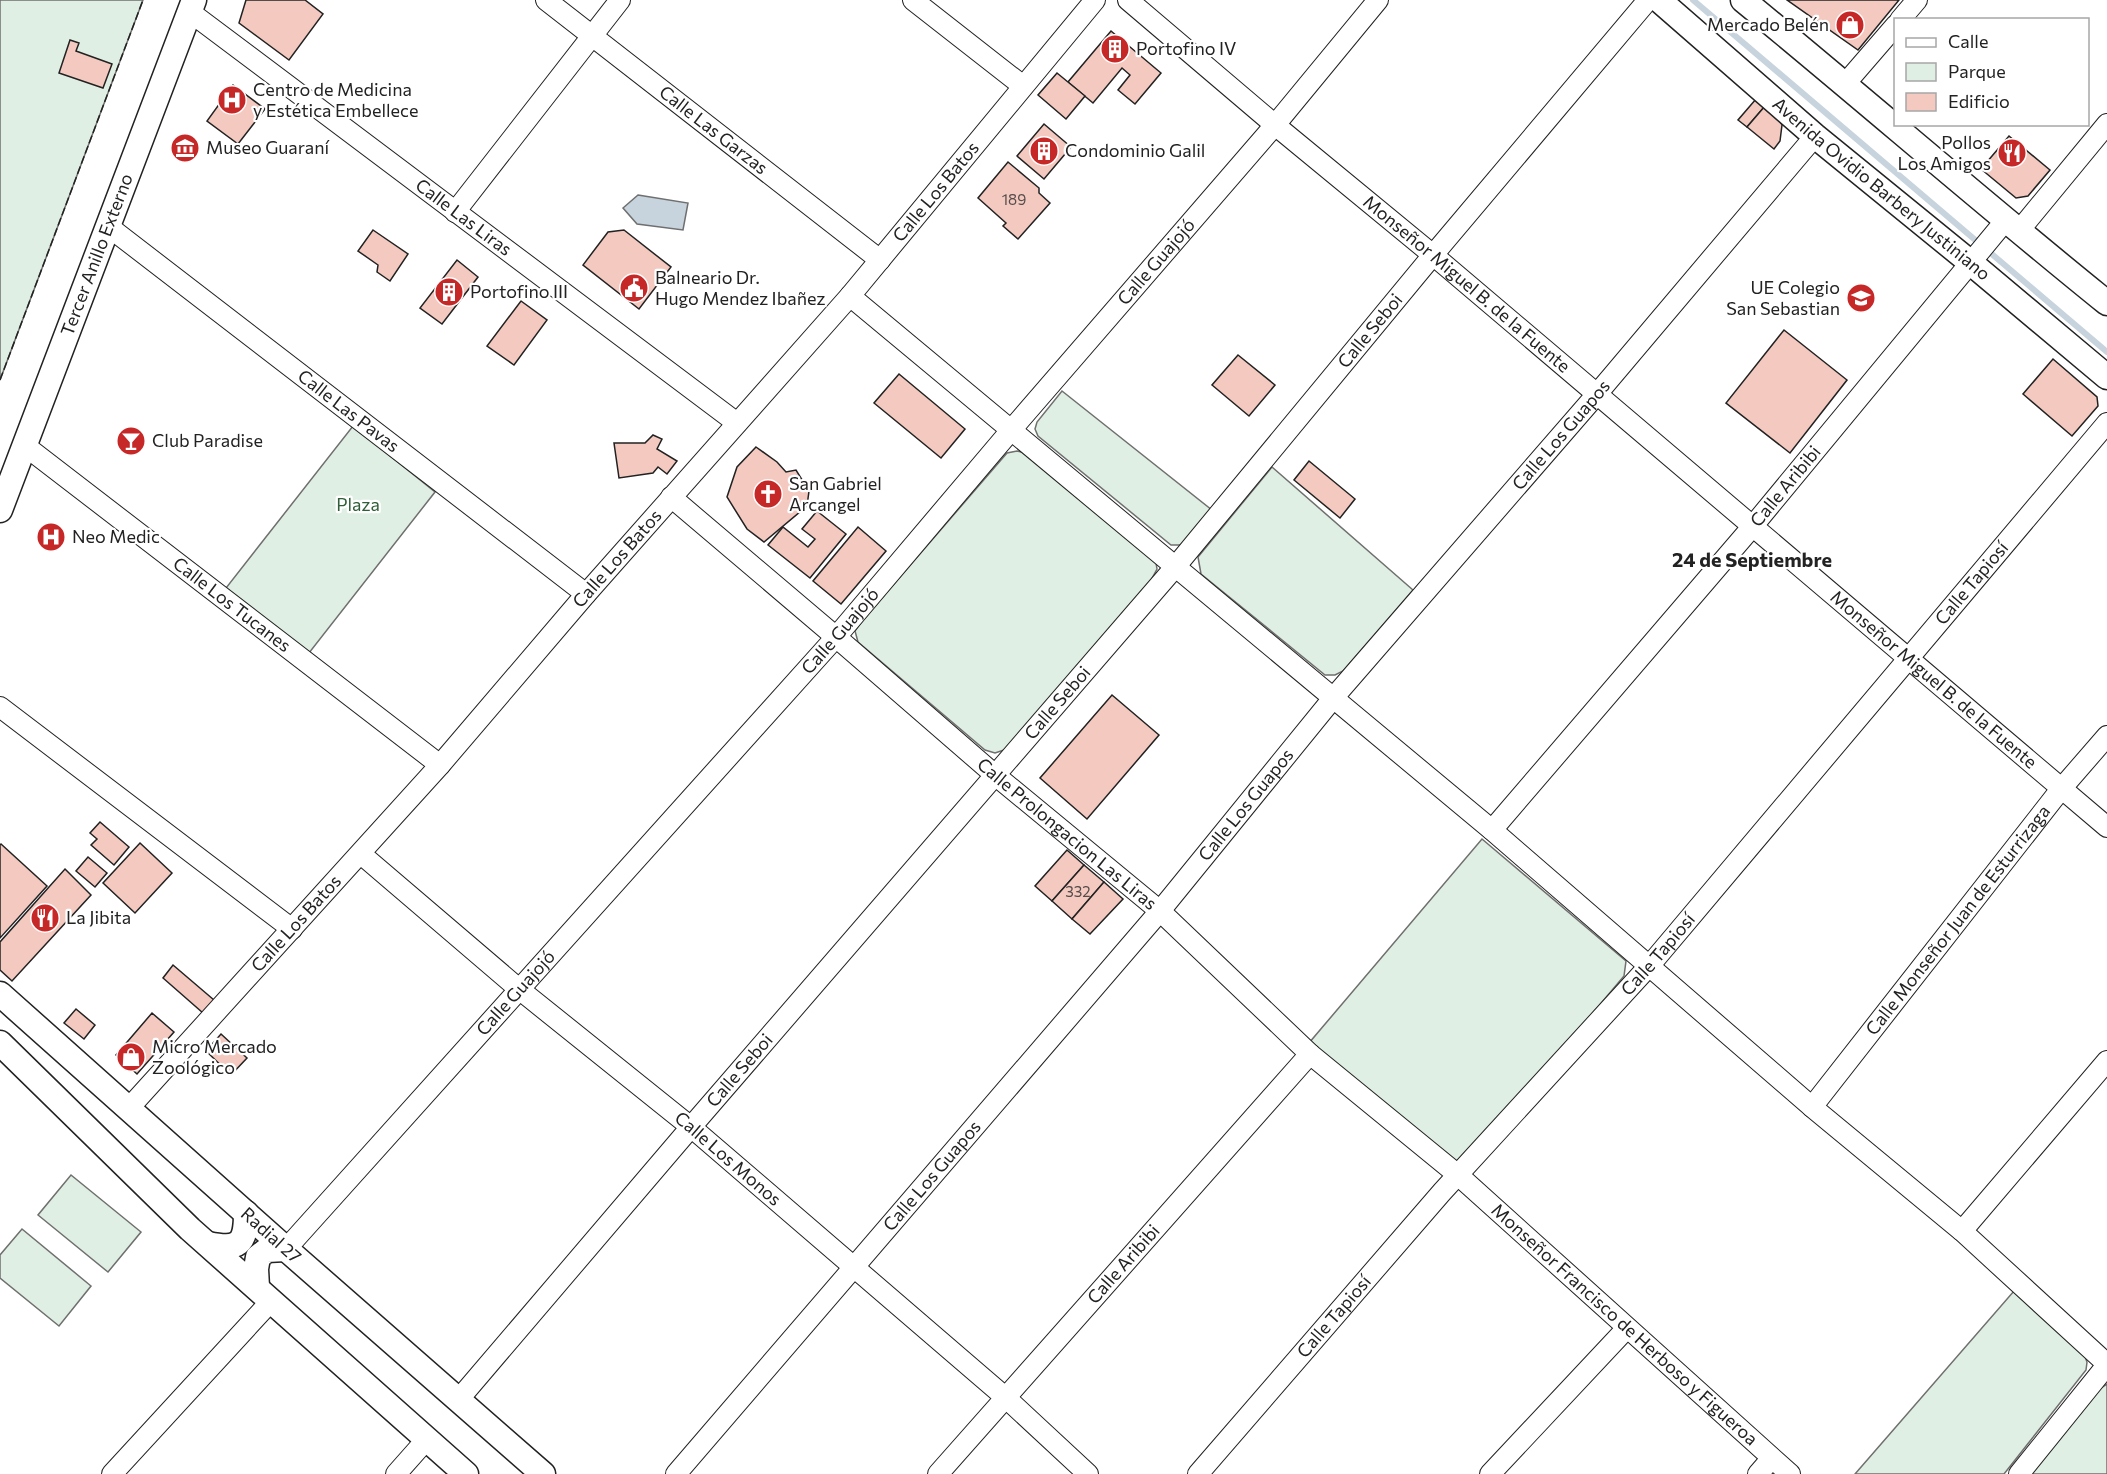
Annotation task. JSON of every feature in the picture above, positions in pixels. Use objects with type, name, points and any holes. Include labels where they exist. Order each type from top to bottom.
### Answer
[{"type":"street","name":"Calle Las Garzas","points":[[546,0],[880,260]]},
{"type":"street","points":[[455,212],[620,0]]},
{"type":"street","points":[[913,0],[1023,86]]},
{"type":"street","name":"Calle Los Batos","points":[[129,1108],[361,854],[671,497],[850,296],[1095,0]]},
{"type":"street","name":"Monseñor Miguel B. de la Fuente","points":[[1128,0],[1433,255],[2107,827]]},
{"type":"street","name":"Calle Guajojó","points":[[286,1249],[836,637],[1275,125],[1378,0]]},
{"type":"street","name":"Calle Seboi","points":[[459,1399],[691,1126],[1176,566],[1433,255],[1648,0]]},
{"type":"street","name":"Avenida Ovidio Barbery Justiniano","points":[[1659,0],[1815,136],[1974,259],[2107,377]]},
{"type":"street","points":[[1743,0],[1845,84],[2008,227],[2107,303]]},
{"type":"street","points":[[1902,18],[1917,0]]},
{"type":"street","name":"Calle Las Liras","points":[[192,6],[455,212],[737,423]]},
{"type":"street","name":"Tercer Anillo Externo","points":[[0,510],[192,6]]},
{"type":"street","points":[[1845,84],[1894,27]]},
{"type":"street","name":"Calle Aribibi","points":[[1492,830],[1752,527],[1974,259],[2107,124]]},
{"type":"street","name":"Calle Los Guapos","points":[[676,1474],[1160,911],[1334,697],[1597,394],[1815,136]]},
{"type":"street","name":"Calle Las Pavas","points":[[109,227],[586,594]]},
{"type":"street","points":[[850,296],[1492,830],[1812,1107],[1962,1231],[2107,1365],[2019,1474]]},
{"type":"street","name":"Calle Tapiosí","points":[[1198,1474],[1458,1175],[1650,965],[2107,423]]},
{"type":"street","name":"Calle Los Tucanes","points":[[24,445],[440,765]]},
{"type":"street","name":"Calle Prolongacion Las Liras","points":[[671,497],[995,775],[1160,911],[1310,1054],[1458,1175]]},
{"type":"street","points":[[0,707],[292,929]]},
{"type":"street","name":"Calle Monseñor Juan de Esturrizaga","points":[[1812,1107],[2061,789],[2107,736]]},
{"type":"street","name":"Calle Los Monos","points":[[361,854],[519,989],[691,1126],[1005,1397],[1088,1474]]},
{"type":"street","name":"Radial 27","points":[[0,994],[543,1474]]},
{"type":"street","points":[[0,1009],[35,1026]]},
{"type":"street","points":[[0,1044],[208,1244],[466,1474]]},
{"type":"street","name":"Calle Aribibi","points":[[938,1474],[1310,1054]]},
{"type":"street","points":[[1962,1231],[2107,1061]]},
{"type":"street","name":"Monseñor Francisco de Herboso y Figueroa","points":[[1458,1175],[1790,1474]]},
{"type":"street","points":[[208,1244],[225,1247],[238,1244],[246,1228],[246,1213]]},
{"type":"street","points":[[264,1293],[256,1269],[258,1257],[267,1250],[286,1249]]},
{"type":"street","points":[[111,1474],[264,1293]]},
{"type":"street","points":[[1490,1474],[1627,1328]]},
{"type":"street","points":[[396,1474],[427,1439]]},
{"type":"street","points":[[1758,1474],[1772,1459]]},
{"type":"green space","points":[[0,0],[143,0],[0,380]]},
{"type":"green space","points":[[1062,391],[1212,510],[1181,545],[1171,545],[1038,436],[1035,429],[1037,422]]},
{"type":"green space","name":"Plaza","points":[[353,426],[435,492],[309,653],[226,588]]},
{"type":"green space","points":[[1017,451],[1026,453],[1156,563],[1157,569],[1150,582],[1007,749],[995,753],[985,750],[858,642],[855,631],[1007,453]]},
{"type":"green space","points":[[1272,467],[1413,590],[1343,671],[1335,675],[1325,675],[1201,574],[1198,557]]},
{"type":"green space","points":[[1482,839],[1626,961],[1624,976],[1467,1162],[1456,1163],[1309,1043]]},
{"type":"green space","points":[[71,1175],[141,1232],[108,1272],[38,1215]]},
{"type":"green space","points":[[22,1229],[91,1286],[59,1326],[0,1278],[0,1255]]},
{"type":"green space","points":[[2014,1291],[2084,1354],[2087,1362],[2086,1370],[2004,1474],[1855,1474]]},
{"type":"green space","points":[[2107,1384],[2107,1474],[2031,1474],[2093,1393]]},
{"type":"shaded area","points":[[638,195],[688,203],[683,230],[637,224],[623,208]]},
{"type":"building","points":[[246,0],[305,0],[323,14],[289,60],[239,23]]},
{"type":"building","name":"Mercado Belén","points":[[1787,0],[1899,0],[1858,50]]},
{"type":"building","name":"Portofino IV","points":[[1111,31],[1161,73],[1135,104],[1118,90],[1130,75],[1122,68],[1093,103],[1068,82]]},
{"type":"building","points":[[70,40],[79,43],[76,51],[112,64],[103,88],[59,73]]},
{"type":"building","points":[[1057,73],[1085,96],[1066,119],[1038,95]]},
{"type":"building","points":[[233,85],[265,109],[238,144],[207,121]]},
{"type":"building","points":[[1756,99],[1765,106],[1747,127],[1738,120]]},
{"type":"building","points":[[1765,106],[1778,117],[1782,125],[1780,141],[1774,149],[1747,127]]},
{"type":"building","name":"Condominio Galil","points":[[1044,124],[1071,147],[1044,179],[1017,156]]},
{"type":"building","name":"Pollos Los Amigos","points":[[2009,136],[2050,170],[2028,196],[2016,198],[1981,169]]},
{"type":"building","points":[[1008,162],[1039,188],[1039,193],[1050,203],[1018,239],[1003,226],[1006,223],[978,198]]},
{"type":"building","points":[[373,230],[408,254],[390,281],[377,272],[378,265],[358,251]]},
{"type":"building","name":"Balneario Dr. Hugo Mendez Ibañez","points":[[624,230],[671,267],[639,309],[583,265],[608,232]]},
{"type":"building","name":"Portofino III","points":[[457,260],[478,277],[442,324],[420,308]]},
{"type":"building","points":[[521,301],[547,320],[514,365],[487,346]]},
{"type":"building","points":[[1784,330],[1847,380],[1790,453],[1726,403]]},
{"type":"building","points":[[1238,355],[1275,385],[1249,416],[1212,385]]},
{"type":"building","points":[[2053,359],[2097,397],[2098,406],[2072,436],[2023,394]]},
{"type":"building","points":[[899,374],[965,429],[941,458],[874,403]]},
{"type":"building","points":[[653,435],[662,439],[657,449],[677,461],[667,474],[658,467],[653,473],[619,478],[614,443],[645,443]]},
{"type":"building","name":"San Gabriel Arcangel","points":[[756,447],[777,462],[786,472],[796,470],[809,491],[807,506],[764,542],[747,529],[727,497],[737,467]]},
{"type":"building","points":[[1309,461],[1355,499],[1340,518],[1294,480]]},
{"type":"building","points":[[817,511],[846,534],[810,578],[768,545],[783,527],[808,547],[815,539],[802,529]]},
{"type":"building","points":[[858,527],[886,551],[841,604],[813,581]]},
{"type":"building","points":[[1112,695],[1159,735],[1087,819],[1040,778]]},
{"type":"building","points":[[100,822],[129,847],[114,865],[91,845],[97,839],[90,833]]},
{"type":"building","points":[[140,843],[172,873],[135,913],[103,883]]},
{"type":"building","points":[[0,845],[47,886],[0,938]]},
{"type":"building","points":[[1067,850],[1084,865],[1052,901],[1035,886]]},
{"type":"building","points":[[88,857],[107,873],[95,887],[76,871]]},
{"type":"building","points":[[1084,865],[1104,882],[1072,919],[1052,901]]},
{"type":"building","name":"La Jibita","points":[[65,869],[91,895],[12,981],[0,970],[0,942]]},
{"type":"building","points":[[1104,882],[1123,899],[1090,934],[1072,919]]},
{"type":"building","points":[[173,965],[214,1000],[203,1013],[163,978]]},
{"type":"building","points":[[76,1009],[95,1025],[84,1039],[64,1023]]},
{"type":"building","points":[[152,1013],[174,1032],[137,1074],[116,1055]]},
{"type":"building","points":[[221,1034],[247,1058],[231,1075],[206,1051]]},
{"type":"waterway","points":[[1693,0],[2107,352]]},
{"type":"fence","points":[[0,380],[143,0]]},
{"type":"place","name":"Mercado Belén","points":[[1850,25]]},
{"type":"place","name":"Portofino IV","points":[[1115,49]]},
{"type":"place","name":"Centro de Medicina y Estética Embellece","points":[[232,100]]},
{"type":"place","name":"Museo Guaraní","points":[[185,148]]},
{"type":"place","name":"Condominio Galil","points":[[1044,151]]},
{"type":"place","name":"Pollos Los Amigos","points":[[2012,153]]},
{"type":"place","name":"Balneario Dr. Hugo Mendez Ibañez","points":[[634,288]]},
{"type":"place","name":"Portofino III","points":[[449,292]]},
{"type":"place","name":"UE Colegio San Sebastian","points":[[1861,298]]},
{"type":"place","name":"Club Paradise","points":[[131,441]]},
{"type":"place","name":"San Gabriel Arcangel","points":[[768,494]]},
{"type":"place","name":"Neo Medic","points":[[51,537]]},
{"type":"place","name":"La Jibita","points":[[45,918]]},
{"type":"place","name":"Micro Mercado Zoológico","points":[[131,1057]]},
{"type":"district","name":"24 de Septiembre","points":[[1752,560]]}]
